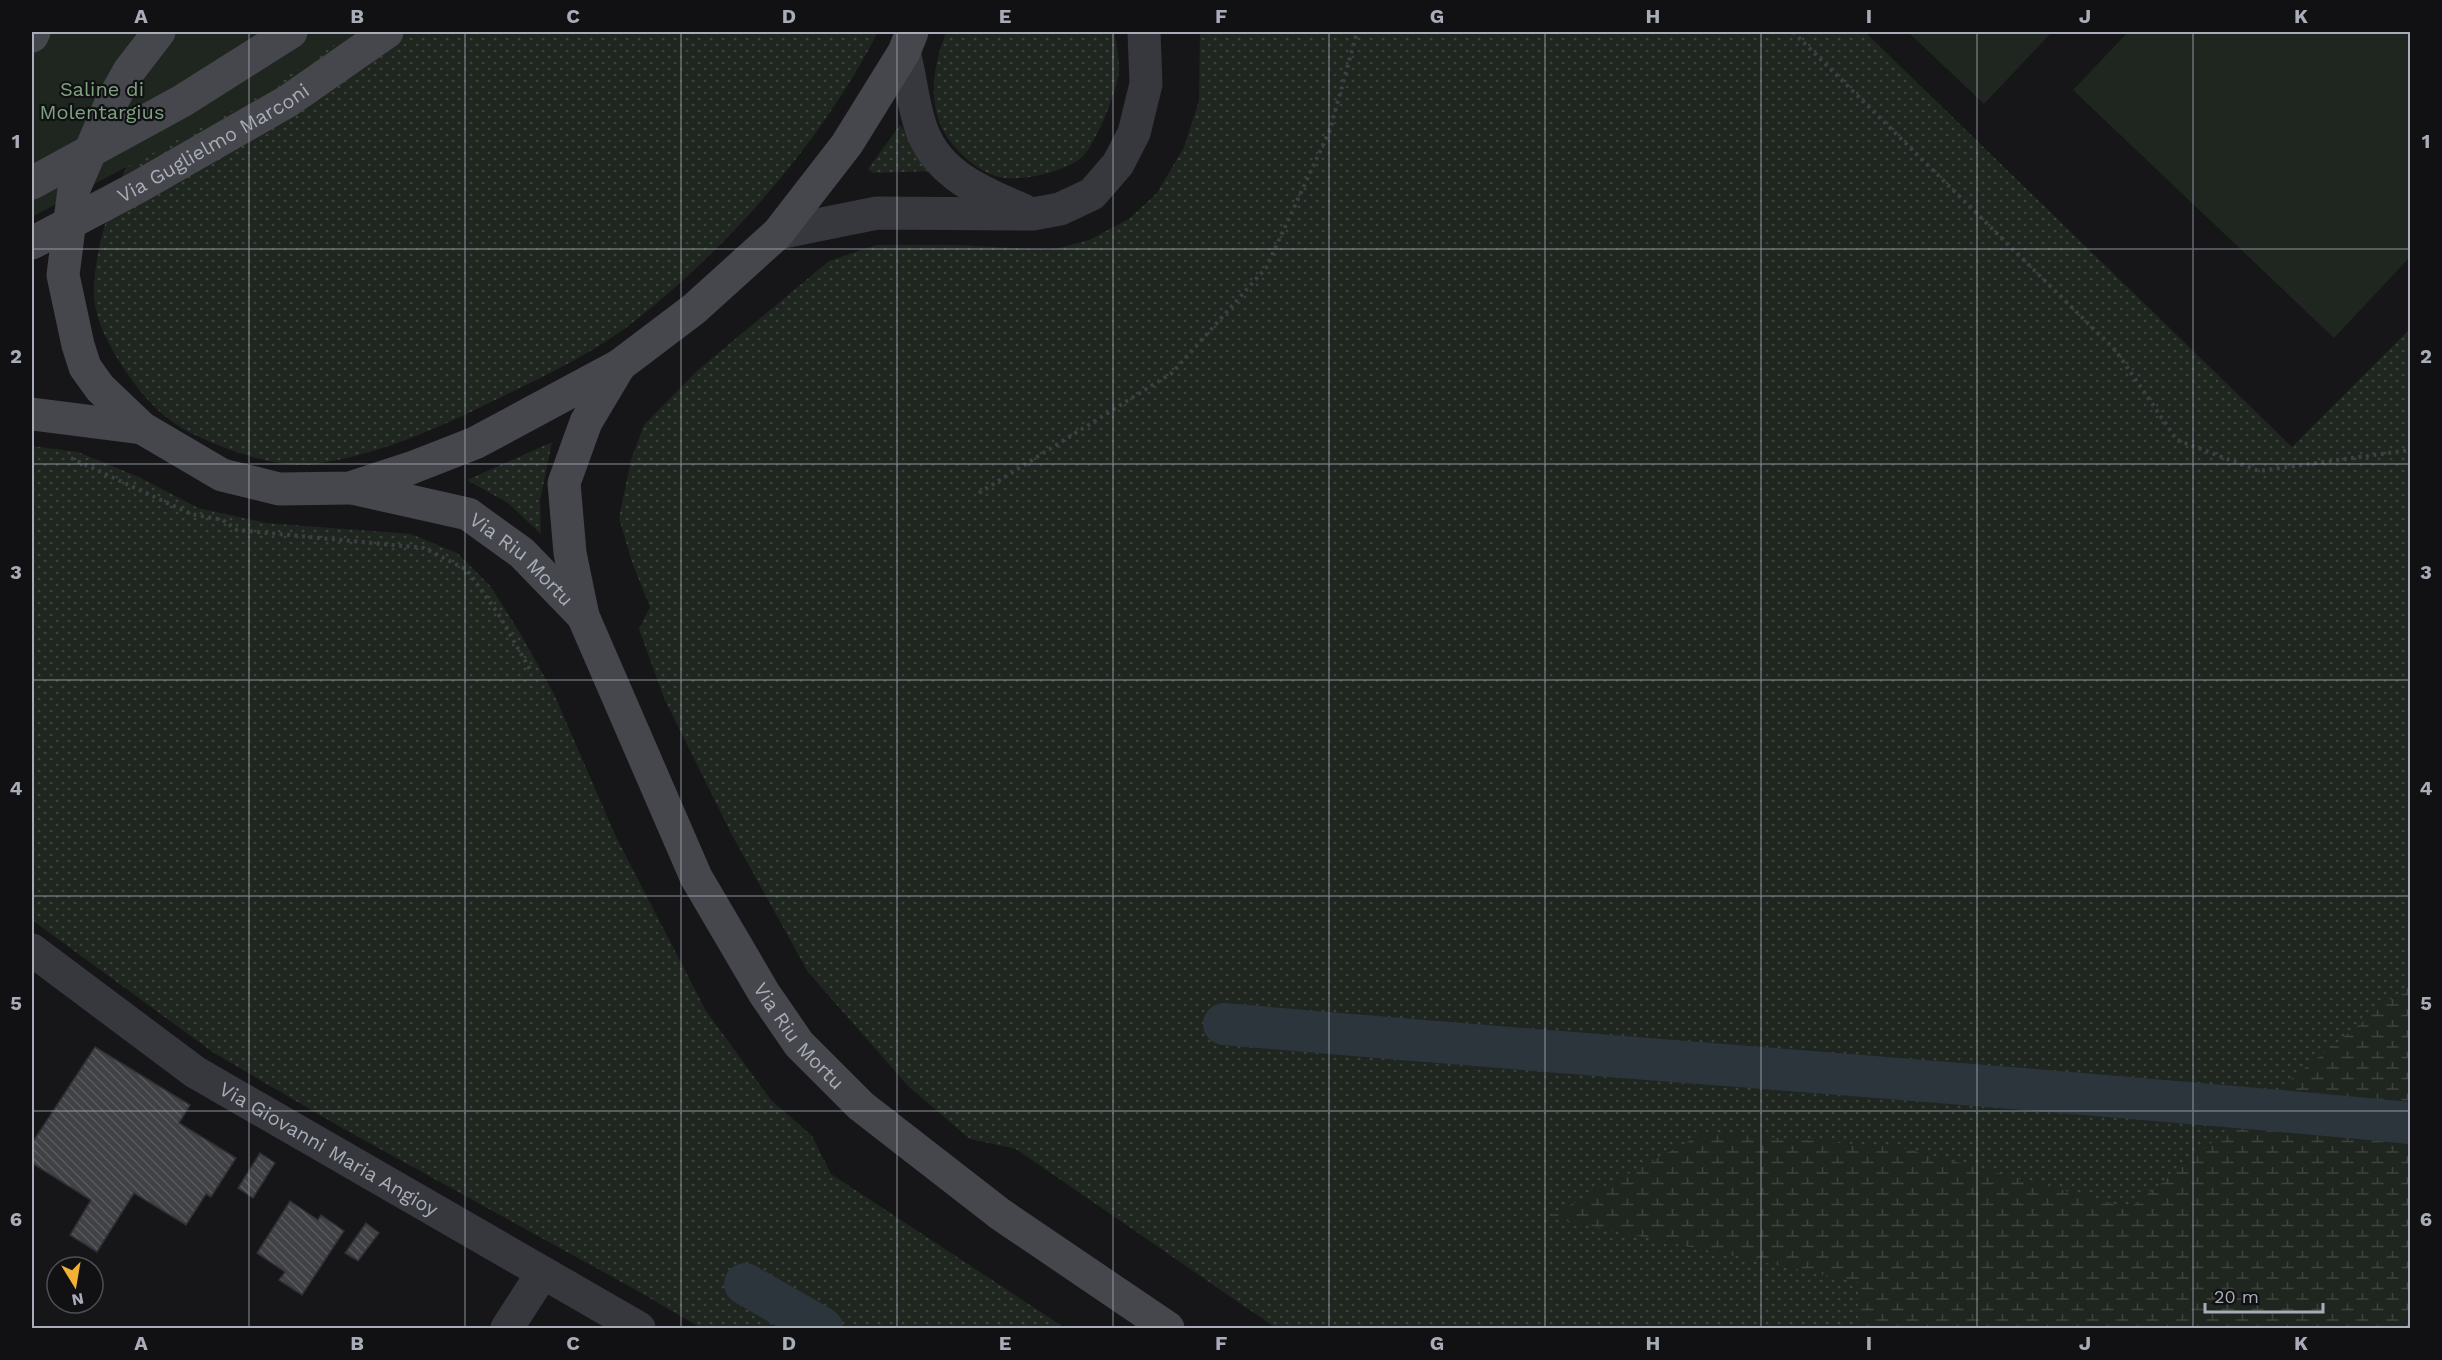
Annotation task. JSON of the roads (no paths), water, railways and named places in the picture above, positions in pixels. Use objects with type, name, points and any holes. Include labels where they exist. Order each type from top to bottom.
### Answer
[{"type":"main road","points":[[32,36],[34,32]]},
{"type":"main road","points":[[159,32],[129,72],[110,105],[74,189],[63,275],[85,367],[100,388],[142,428],[222,475],[279,489],[350,488],[475,443],[620,365],[694,309],[778,233],[847,144],[908,42]]},
{"type":"main road","points":[[32,183],[182,101],[291,32]]},
{"type":"main road","name":"Via Guglielmo Marconi","points":[[32,243],[138,187],[288,101],[387,32]]},
{"type":"main road","name":"Via Riu Mortu","points":[[620,365],[586,422],[564,483],[569,541],[583,616],[696,877],[764,993],[799,1044],[861,1106],[1000,1214],[1168,1329]]},
{"type":"main road","points":[[32,414],[142,428]]},
{"type":"main road","name":"Via Riu Mortu","points":[[350,488],[468,514],[522,553],[583,616]]},
{"type":"street","points":[[778,233],[877,213],[1033,214],[1060,209],[1092,194],[1118,164],[1134,133],[1146,84],[1144,32]]},
{"type":"street","points":[[908,42],[923,134],[945,167],[975,189],[1033,214]]},
{"type":"street","name":"Via Giovanni Maria Angioy","points":[[32,950],[195,1072],[639,1329]]},
{"type":"street","points":[[507,1329],[538,1280],[544,1275]]},
{"type":"waterway","points":[[1224,1024],[2114,1096],[2410,1123]]},
{"type":"waterway","points":[[745,1284],[822,1328]]},
{"type":"park label","name":"Saline di Molentargius","points":[[102,100]]}]
